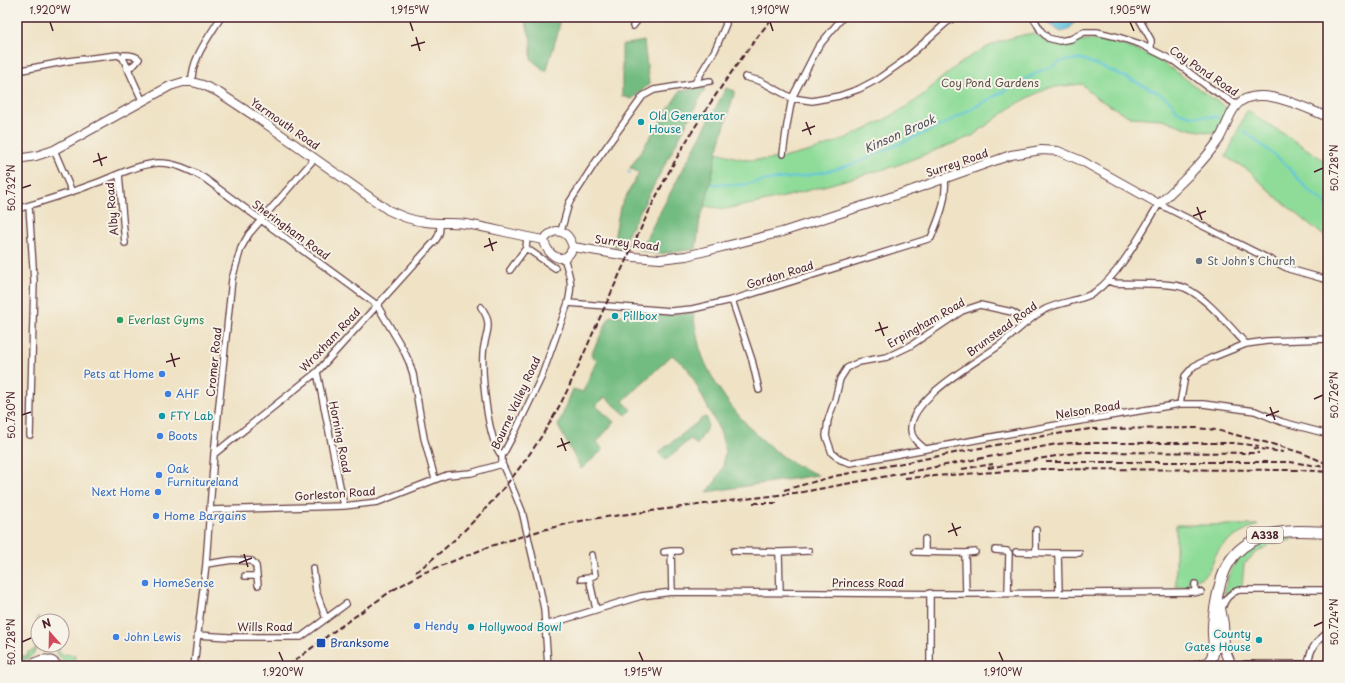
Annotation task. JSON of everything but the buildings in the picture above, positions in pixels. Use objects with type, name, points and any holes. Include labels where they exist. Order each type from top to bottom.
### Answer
[{"type":"highway","name":"A338","points":[[1197,666],[1207,663],[1212,658],[1213,626],[1221,577],[1228,563],[1237,552],[1260,537],[1277,533],[1328,532]]},
{"type":"highway","name":"A338","points":[[1218,595],[1224,648],[1232,666]]},
{"type":"highway","points":[[32,666],[42,660],[52,662],[57,666]]},
{"type":"street","points":[[192,82],[192,74],[196,60],[221,17]]},
{"type":"street","points":[[633,26],[638,21],[637,17]]},
{"type":"street","points":[[695,83],[715,50],[726,24],[724,17]]},
{"type":"street","points":[[784,154],[792,98],[818,47],[843,17]]},
{"type":"street","points":[[745,76],[760,81],[792,98],[812,101],[839,96],[859,89],[878,79],[902,62],[946,23],[955,17]]},
{"type":"street","name":"Coy Pond Road","points":[[1033,17],[1041,31],[1048,38],[1059,41],[1071,39],[1084,32],[1097,32],[1118,37],[1150,49],[1174,61],[1237,105]]},
{"type":"street","points":[[1138,17],[1151,40],[1150,49]]},
{"type":"street","points":[[17,71],[118,55],[123,58],[142,100]]},
{"type":"street","points":[[123,58],[124,55],[128,55],[139,59],[136,64],[128,69]]},
{"type":"street","points":[[562,232],[569,203],[597,160],[640,100],[648,92],[654,90],[710,81]]},
{"type":"street","name":"Yarmouth Road","points":[[17,159],[36,156],[54,150],[142,100],[170,86],[183,82],[192,82],[218,92],[388,210],[410,219],[440,223],[464,223],[527,238],[544,240]]},
{"type":"street","points":[[1159,204],[1204,160],[1219,139],[1237,105],[1243,100],[1249,97],[1274,97],[1328,118]]},
{"type":"street","points":[[54,150],[72,192]]},
{"type":"street","name":"Surrey Road","points":[[573,247],[634,257],[660,259],[686,256],[782,232],[1011,156],[1041,150],[1058,151],[1094,167],[1159,204],[1289,269],[1328,280]]},
{"type":"street","name":"Cromer Road","points":[[194,666],[206,564],[214,454],[232,279],[241,248],[249,234],[315,158]]},
{"type":"street","name":"Sheringham Road","points":[[17,209],[72,192],[140,167],[158,163],[174,165],[190,170],[204,178],[376,305],[403,349],[409,362],[413,374],[424,438],[435,479]]},
{"type":"street","name":"Alby Road","points":[[119,174],[125,243]]},
{"type":"street","name":"Gordon Road","points":[[568,304],[671,311],[692,309],[732,300],[931,238],[944,202],[946,191],[945,179]]},
{"type":"street","name":"Brunstead Road","points":[[924,448],[915,440],[910,429],[914,416],[922,403],[954,376],[1001,344],[1045,309],[1094,293],[1108,281],[1130,251],[1159,204]]},
{"type":"street","points":[[29,206],[34,281],[30,435]]},
{"type":"street","name":"Wroxham Road","points":[[214,454],[317,372],[438,237],[440,223]]},
{"type":"street","points":[[562,232],[569,237],[573,247],[569,255],[564,258],[558,258],[545,247],[544,240],[551,233],[562,232]]},
{"type":"street","points":[[510,270],[526,248],[527,238]]},
{"type":"street","points":[[526,248],[555,268]]},
{"type":"street","name":"Bourne Valley Road","points":[[547,666],[546,625],[540,589],[522,511],[502,464],[502,456],[541,378],[568,304],[571,291],[571,279],[564,258]]},
{"type":"street","points":[[1108,281],[1114,284],[1164,285],[1184,288],[1201,298],[1246,344]]},
{"type":"street","points":[[732,300],[752,360],[759,390]]},
{"type":"street","name":"Erpingham Road","points":[[850,463],[841,460],[832,453],[826,436],[828,420],[840,379],[848,368],[859,362],[887,357],[910,346],[962,311],[980,305],[1012,312],[1028,322]]},
{"type":"street","points":[[481,307],[489,321],[483,352],[482,370],[484,396],[498,452],[502,456]]},
{"type":"street","points":[[1180,404],[1185,376],[1194,366],[1246,344],[1267,341],[1328,339]]},
{"type":"street","name":"Horning Road","points":[[317,372],[344,506]]},
{"type":"street","name":"Nelson Road","points":[[850,463],[924,448],[1180,404],[1210,405],[1255,411],[1282,422],[1328,434]]},
{"type":"street","name":"Gorleston Road","points":[[211,510],[344,506],[378,502],[435,479],[454,474],[478,472],[502,464]]},
{"type":"street","points":[[1036,530],[1036,552]]},
{"type":"street","points":[[925,539],[925,552]]},
{"type":"street","points":[[995,550],[1007,551],[1009,553],[1008,594]]},
{"type":"street","points":[[671,551],[672,592]]},
{"type":"street","points":[[664,552],[679,551]]},
{"type":"street","points":[[734,552],[809,551]]},
{"type":"street","points":[[779,552],[780,592]]},
{"type":"street","points":[[915,552],[975,552]]},
{"type":"street","points":[[1016,552],[1079,553]]},
{"type":"street","points":[[965,553],[966,594]]},
{"type":"street","points":[[1058,553],[1058,593]]},
{"type":"street","points":[[581,579],[594,577],[595,575],[592,555]]},
{"type":"street","points":[[206,564],[233,560],[252,561],[256,566],[258,585]]},
{"type":"street","points":[[312,568],[316,591],[326,619]]},
{"type":"street","points":[[245,576],[257,576]]},
{"type":"street","points":[[589,578],[596,609]]},
{"type":"street","name":"Princess Road","points":[[546,625],[641,596],[672,592],[966,594],[1198,592],[1195,584]]},
{"type":"street","points":[[1221,611],[1227,598],[1239,590],[1328,590]]},
{"type":"street","points":[[930,593],[930,666]]},
{"type":"street","name":"Wills Road","points":[[197,635],[229,637],[301,637],[346,604]]},
{"type":"street","points":[[1308,664],[1309,654],[1313,647],[1328,632]]},
{"type":"street","points":[[1242,666],[1245,664],[1328,664]]},
{"type":"green space","points":[[524,17],[559,17],[559,29],[546,72],[531,59],[531,40]]},
{"type":"green space","name":"Coy Pond Gardens","points":[[1034,33],[1049,42],[1056,43],[1092,40],[1112,43],[1145,53],[1158,60],[1230,109],[1219,134],[1189,129],[1162,119],[1130,117],[1095,97],[1082,84],[1047,88],[1013,106],[972,136],[895,166],[788,196],[753,204],[724,209],[705,206],[717,152],[748,160],[772,159],[794,155],[837,142],[859,133],[898,112],[915,101],[954,68],[975,54],[996,43]]},
{"type":"green space","points":[[644,41],[649,84],[632,99],[622,96],[622,45]]},
{"type":"green space","points":[[706,87],[621,247],[613,245],[620,207],[639,173],[630,168],[680,91]]},
{"type":"green space","points":[[726,88],[735,91],[717,152],[705,206],[700,219],[696,249],[658,254],[640,250]]},
{"type":"green space","points":[[1247,110],[1328,163],[1328,239],[1276,197],[1248,170],[1226,157]]},
{"type":"green space","points":[[693,313],[700,349],[706,366],[725,398],[737,414],[778,453],[796,465],[818,475],[707,492],[715,482],[723,467],[725,449],[720,431],[688,369],[672,355],[623,401],[631,410],[626,415],[605,397],[596,406],[614,422],[597,442],[603,450],[581,469],[558,426],[573,389],[583,392],[597,360],[591,355],[610,316]]},
{"type":"green space","points":[[704,417],[707,418],[708,426],[697,445],[690,439],[666,460],[658,453]]},
{"type":"green space","points":[[1176,525],[1258,525],[1225,543],[1217,553],[1210,569],[1203,577],[1189,580],[1189,585],[1184,587],[1176,587]]},
{"type":"green space","points":[[1292,535],[1291,540],[1270,544],[1256,553],[1244,564],[1242,587],[1225,596],[1225,589],[1229,574],[1236,561],[1246,550],[1261,542]]},
{"type":"green space","points":[[28,652],[34,653],[25,660],[17,662],[17,656],[28,656]]},
{"type":"green space","points":[[57,653],[75,655],[74,661],[79,661],[79,666],[70,664]]},
{"type":"water","points":[[1046,17],[1074,17],[1074,23],[1068,30],[1061,32],[1047,23]]},
{"type":"waterway","name":"Kinson Brook","points":[[713,184],[742,185],[768,180],[799,177],[833,170],[856,163],[944,124],[1044,69],[1050,68],[1062,61],[1082,59],[1114,72],[1157,92],[1170,101],[1178,112],[1191,116],[1219,117]]},
{"type":"waterway","points":[[1243,130],[1283,162],[1308,190],[1328,205]]},
{"type":"railway","points":[[416,572],[453,541],[504,488],[519,469],[546,429],[567,391],[633,245],[667,175],[724,82],[773,17]]},
{"type":"railway","points":[[784,490],[835,476],[1043,436],[1090,429],[1197,428],[1216,430],[1302,453],[1328,464]]},
{"type":"railway","points":[[393,590],[423,573],[491,546],[539,531],[598,518],[803,492],[1057,444],[1234,443],[1259,446]]},
{"type":"railway","points":[[1253,448],[1283,452]]},
{"type":"railway","points":[[988,468],[1083,452],[1259,453]]},
{"type":"railway","points":[[1046,462],[1290,462],[1326,467]]},
{"type":"railway","points":[[962,469],[993,464]]},
{"type":"railway","points":[[905,478],[1039,469],[1301,470],[1328,472]]},
{"type":"railway","points":[[753,503],[777,503]]},
{"type":"railway","points":[[288,666],[330,634],[397,587]]},
{"type":"place","name":"Old Generator House","points":[[641,122]]},
{"type":"place","name":"St John's Church","points":[[1199,261]]},
{"type":"place","name":"Pillbox","points":[[615,316]]},
{"type":"place","name":"Everlast Gyms","points":[[120,320]]},
{"type":"place","name":"Pets at Home","points":[[162,374]]},
{"type":"place","name":"AHF","points":[[168,394]]},
{"type":"place","name":"FTY Lab","points":[[162,416]]},
{"type":"place","name":"Boots","points":[[160,436]]},
{"type":"place","name":"Oak Furnitureland","points":[[159,475]]},
{"type":"place","name":"Next Home","points":[[158,492]]},
{"type":"place","name":"Home Bargains","points":[[156,516]]},
{"type":"place","name":"HomeSense","points":[[145,583]]},
{"type":"place","name":"Hendy","points":[[417,626]]},
{"type":"place","name":"Hollywood Bowl","points":[[471,627]]},
{"type":"place","name":"John Lewis","points":[[116,637]]},
{"type":"place","name":"County Gates House","points":[[1259,640]]},
{"type":"place","name":"Branksome","points":[[321,643]]}]
